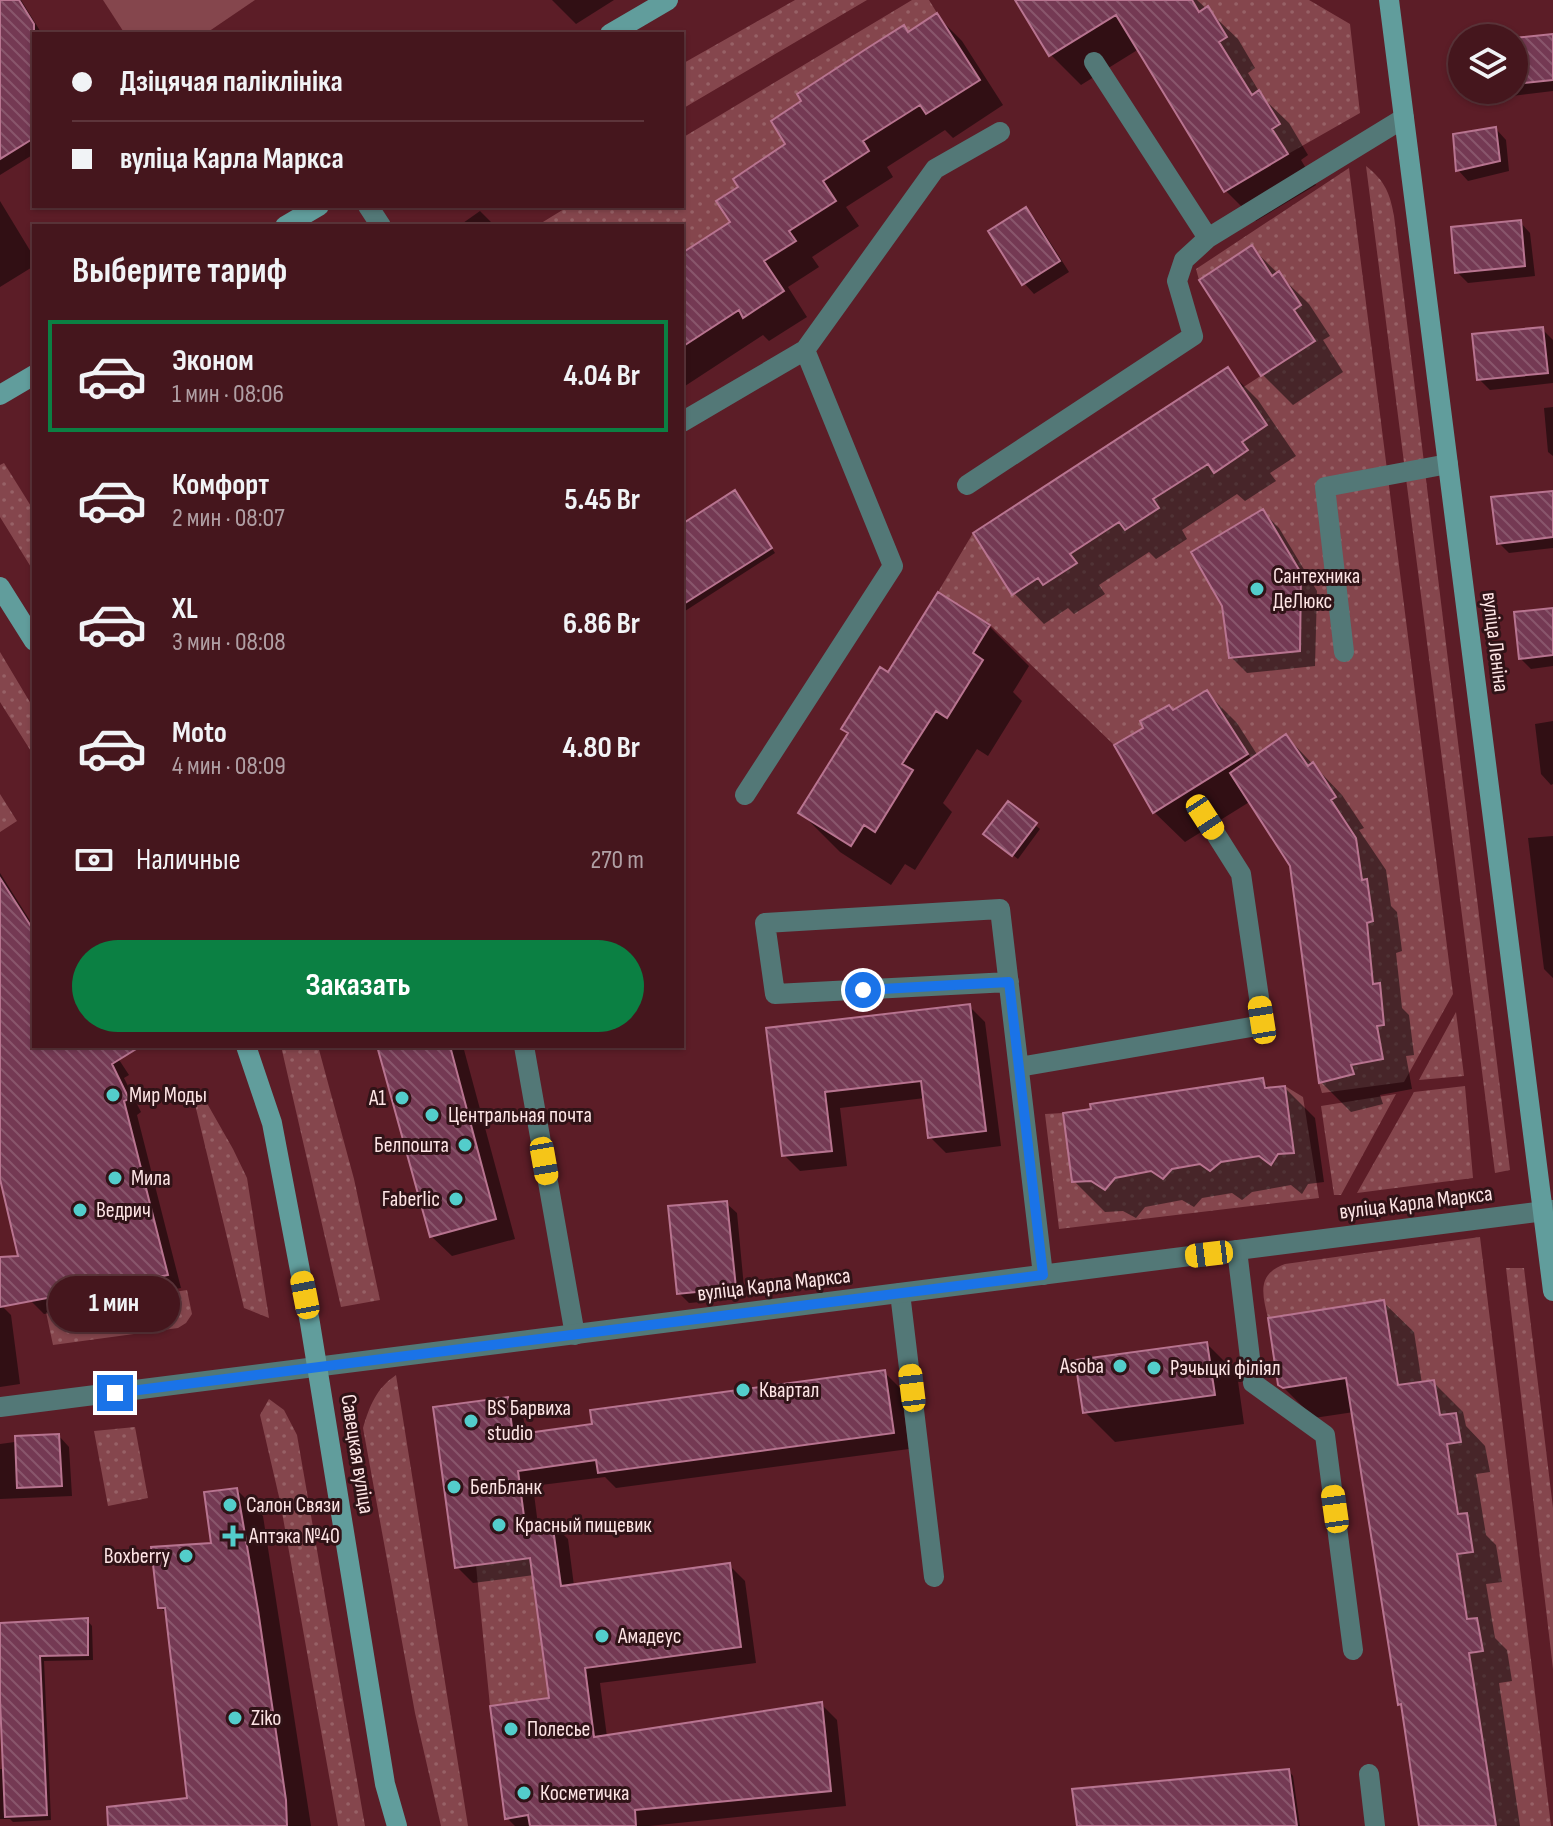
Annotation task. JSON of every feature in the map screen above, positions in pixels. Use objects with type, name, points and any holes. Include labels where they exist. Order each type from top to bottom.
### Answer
[{"type":"street","points":[[613,32],[668,0]]},
{"type":"street","name":"вуліца Леніна","points":[[1389,0],[1548,1211],[1553,1291]]},
{"type":"street","points":[[1094,62],[1208,238]]},
{"type":"street","points":[[967,485],[1193,336],[1177,281],[1184,260],[1208,238],[1404,118]]},
{"type":"street","points":[[684,421],[805,350],[935,169],[1000,132]]},
{"type":"street","points":[[288,224],[316,208]]},
{"type":"street","points":[[745,795],[893,566],[805,350]]},
{"type":"street","points":[[0,395],[32,376]]},
{"type":"street","points":[[1344,652],[1325,487],[1448,464]]},
{"type":"street","points":[[0,587],[32,638]]},
{"type":"street","points":[[1019,1067],[1263,1025],[1241,874],[1205,817]]},
{"type":"street","points":[[1009,982],[775,994],[765,923],[1000,909],[1009,982],[1019,1067],[1043,1275]]},
{"type":"street","name":"Савецкая вуліца","points":[[247,1048],[272,1123],[318,1367],[385,1784],[397,1826]]},
{"type":"street","points":[[524,1048],[575,1335]]},
{"type":"street","name":"вуліца Карла Маркса","points":[[0,1407],[1548,1211]]},
{"type":"street","points":[[1237,1250],[1253,1383],[1325,1435],[1353,1650]]},
{"type":"street","points":[[900,1293],[934,1577]]},
{"type":"street","points":[[1369,1774],[1375,1826]]},
{"type":"shaded area","points":[[103,0],[255,0],[208,32],[124,32]]},
{"type":"shaded area","points":[[795,0],[867,0],[684,108],[684,63]]},
{"type":"shaded area","points":[[912,0],[929,0],[937,13],[908,32],[903,25],[771,121],[790,152],[775,151],[733,179],[738,187],[716,201],[734,229],[710,245],[704,238],[684,252],[684,224],[540,224],[566,208],[684,208],[684,137]]},
{"type":"shaded area","points":[[1192,0],[1309,0],[1350,24],[1360,113],[1288,154],[1272,129],[1258,91],[1252,95],[1219,42],[1226,37],[1207,7],[1199,12]]},
{"type":"shaded area","points":[[1366,166],[1386,188],[1394,216],[1510,1170],[1495,1173]]},
{"type":"shaded area","points":[[1349,168],[1453,994],[1404,1082],[1322,1093],[1319,1083],[1354,1074],[1351,1065],[1383,1059],[1377,1026],[1384,1025],[1380,984],[1373,984],[1367,923],[1373,920],[1367,880],[1362,880],[1356,838],[1331,800],[1313,763],[1308,766],[1286,734],[1251,759],[1207,691],[1173,710],[1169,705],[1140,721],[1143,728],[1114,745],[990,625],[938,592],[973,533],[1012,594],[1038,578],[1043,585],[1076,564],[1070,554],[1119,522],[1125,530],[1158,508],[1153,499],[1208,464],[1214,472],[1247,451],[1242,442],[1267,425],[1242,388],[1314,341],[1294,310],[1301,305],[1279,272],[1272,276],[1252,246],[1199,280],[1196,269]]},
{"type":"shaded area","points":[[4,463],[32,508],[32,569],[0,517],[0,465]]},
{"type":"shaded area","points":[[0,652],[32,706],[32,753],[0,702]]},
{"type":"shaded area","points":[[0,794],[17,821],[0,832]]},
{"type":"shaded area","points":[[1456,1012],[1464,1076],[1419,1080]]},
{"type":"shaded area","points":[[281,1048],[319,1048],[354,1179],[380,1300],[341,1307]]},
{"type":"shaded area","points":[[1285,1086],[1303,1097],[1319,1198],[1059,1229],[1045,1114],[1063,1113],[1072,1182],[1091,1181],[1105,1189],[1115,1178],[1151,1171],[1163,1178],[1172,1169],[1200,1164],[1210,1171],[1221,1162],[1259,1156],[1271,1165],[1278,1154],[1294,1153]]},
{"type":"shaded area","points":[[1465,1086],[1473,1178],[1357,1193],[1414,1092]]},
{"type":"shaded area","points":[[200,1091],[247,1178],[269,1318],[244,1308],[193,1096]]},
{"type":"shaded area","points":[[1396,1094],[1341,1195],[1334,1195],[1321,1106]]},
{"type":"shaded area","points":[[1480,1237],[1551,1826],[1496,1826],[1469,1653],[1483,1651],[1477,1618],[1467,1619],[1457,1554],[1473,1552],[1467,1513],[1458,1514],[1447,1444],[1460,1442],[1440,1415],[1434,1380],[1398,1385],[1384,1300],[1268,1318],[1264,1300],[1266,1279],[1276,1268],[1285,1264]]},
{"type":"shaded area","points":[[1506,1268],[1524,1268],[1553,1508],[1553,1669]]},
{"type":"shaded area","points":[[187,1290],[192,1314],[178,1328],[53,1345],[46,1312]]},
{"type":"shaded area","points":[[396,1375],[468,1826],[441,1826],[415,1713],[363,1428],[375,1398]]},
{"type":"shaded area","points":[[269,1399],[284,1410],[297,1435],[365,1826],[338,1826],[280,1501],[260,1415]]},
{"type":"shaded area","points":[[135,1427],[148,1498],[108,1506],[94,1431]]},
{"type":"shaded area","points":[[530,1558],[549,1698],[490,1706],[476,1565]]},
{"type":"building","points":[[0,0],[19,0],[34,24],[32,139],[0,159]]},
{"type":"building","points":[[1015,0],[1192,0],[1199,12],[1208,6],[1227,37],[1219,42],[1252,95],[1259,90],[1280,124],[1272,129],[1288,154],[1224,192],[1116,15],[1049,56]]},
{"type":"building","points":[[937,13],[980,80],[926,114],[920,105],[863,141],[869,151],[823,181],[836,201],[789,231],[796,241],[764,261],[784,291],[743,318],[739,310],[684,346],[684,252],[730,222],[716,201],[738,187],[733,179],[785,144],[771,121],[801,101],[797,94],[866,49],[904,25],[908,32]]},
{"type":"building","points":[[1553,34],[1553,80],[1528,83],[1528,37]]},
{"type":"building","points":[[1496,127],[1500,161],[1456,171],[1453,134]]},
{"type":"building","points":[[1026,207],[1060,261],[1022,285],[988,231]]},
{"type":"building","points":[[1521,220],[1525,266],[1455,273],[1451,227]]},
{"type":"building","points":[[1252,245],[1272,276],[1279,271],[1301,305],[1294,310],[1315,341],[1261,376],[1199,280]]},
{"type":"building","points":[[1543,327],[1548,373],[1477,380],[1472,334]]},
{"type":"building","points":[[1228,367],[1267,425],[1242,442],[1248,450],[1214,473],[1208,464],[1153,499],[1159,508],[1125,530],[1119,522],[1070,554],[1077,563],[1043,585],[1038,578],[1012,595],[973,533]]},
{"type":"building","points":[[735,490],[772,548],[684,604],[684,523]]},
{"type":"building","points":[[1553,491],[1553,537],[1497,544],[1491,497]]},
{"type":"building","name":"Сантехника ДеЛюкс","points":[[1263,509],[1301,573],[1300,651],[1229,658],[1222,606],[1191,552]]},
{"type":"building","points":[[938,592],[990,625],[973,653],[983,660],[947,718],[936,711],[902,764],[913,770],[875,832],[864,825],[851,846],[798,813],[848,733],[841,729],[880,667],[888,672]]},
{"type":"building","points":[[1553,608],[1553,655],[1519,659],[1514,612]]},
{"type":"building","points":[[1207,690],[1248,754],[1153,813],[1114,745],[1143,728],[1140,721],[1169,705],[1173,710]]},
{"type":"building","points":[[1286,734],[1308,766],[1313,762],[1336,797],[1331,800],[1356,838],[1362,880],[1367,879],[1373,921],[1367,923],[1373,984],[1380,983],[1384,1025],[1377,1026],[1383,1059],[1351,1065],[1354,1074],[1319,1083],[1290,866],[1230,773]]},
{"type":"building","points":[[1008,801],[1037,823],[1012,856],[983,834]]},
{"type":"building","points":[[0,878],[32,928],[32,1048],[138,1048],[112,1064],[129,1099],[124,1101],[168,1275],[0,1307],[0,1257],[18,1256],[0,1179]]},
{"type":"building","points":[[970,1004],[986,1131],[928,1138],[921,1081],[825,1092],[832,1151],[782,1156],[766,1028]]},
{"type":"building","name":"Центральная почта","points":[[378,1048],[451,1048],[496,1219],[430,1237]]},
{"type":"building","points":[[1263,1078],[1265,1088],[1285,1086],[1294,1153],[1278,1154],[1271,1165],[1259,1156],[1221,1162],[1210,1171],[1200,1164],[1172,1169],[1163,1179],[1151,1171],[1115,1178],[1105,1190],[1091,1181],[1072,1182],[1063,1113],[1091,1109],[1090,1104]]},
{"type":"building","points":[[727,1201],[736,1288],[677,1294],[668,1206]]},
{"type":"building","points":[[1384,1300],[1398,1385],[1434,1380],[1440,1415],[1456,1413],[1461,1442],[1447,1444],[1458,1514],[1467,1513],[1473,1552],[1457,1554],[1467,1619],[1477,1618],[1483,1651],[1469,1653],[1496,1826],[1419,1826],[1346,1378],[1283,1388],[1278,1385],[1268,1318]]},
{"type":"building","points":[[1207,1342],[1215,1395],[1083,1413],[1075,1360]]},
{"type":"building","points":[[885,1370],[894,1433],[598,1473],[596,1460],[518,1471],[525,1524],[552,1521],[561,1586],[730,1563],[741,1647],[585,1668],[594,1737],[822,1702],[831,1791],[635,1810],[636,1826],[530,1826],[528,1815],[505,1819],[490,1706],[549,1698],[530,1558],[455,1568],[433,1407],[508,1397],[513,1435],[592,1424],[590,1410]]},
{"type":"building","points":[[59,1434],[62,1486],[17,1488],[15,1436]]},
{"type":"building","points":[[237,1488],[258,1610],[286,1800],[287,1826],[108,1826],[107,1807],[187,1798],[165,1608],[158,1608],[151,1547],[211,1543],[204,1492]]},
{"type":"building","points":[[88,1618],[88,1655],[40,1656],[47,1815],[5,1817],[0,1623]]},
{"type":"building","points":[[1289,1769],[1297,1826],[1077,1826],[1072,1789]]},
{"type":"place","name":"Сантехника ДеЛюкс","points":[[1257,589]]},
{"type":"place","name":"Мир Моды","points":[[113,1095]]},
{"type":"place","name":"A1","points":[[402,1098]]},
{"type":"place","name":"Центральная почта","points":[[432,1115]]},
{"type":"place","name":"Белпошта","points":[[465,1145]]},
{"type":"place","name":"Мила","points":[[115,1178]]},
{"type":"place","name":"Faberlic","points":[[456,1199]]},
{"type":"place","name":"Ведрич","points":[[80,1210]]},
{"type":"place","name":"Asoba","points":[[1120,1366]]},
{"type":"place","name":"Рэчыцкі філіял","points":[[1154,1368]]},
{"type":"place","name":"Квартал","points":[[743,1390]]},
{"type":"place","name":"BS Барвиха studio","points":[[471,1421]]},
{"type":"place","name":"БелБланк","points":[[454,1487]]},
{"type":"place","name":"Салон Связи","points":[[230,1505]]},
{"type":"place","name":"Красный пищевик","points":[[499,1525]]},
{"type":"place","name":"Аптэка №40","points":[[233,1536]]},
{"type":"place","name":"Boxberry","points":[[186,1556]]},
{"type":"place","name":"Амадеус","points":[[602,1636]]},
{"type":"place","name":"Ziko","points":[[235,1718]]},
{"type":"place","name":"Полесье","points":[[511,1729]]},
{"type":"place","name":"Косметичка","points":[[524,1793]]},
{"type":"route","points":[[115,1393],[1043,1275],[1009,982],[863,990]]}]
